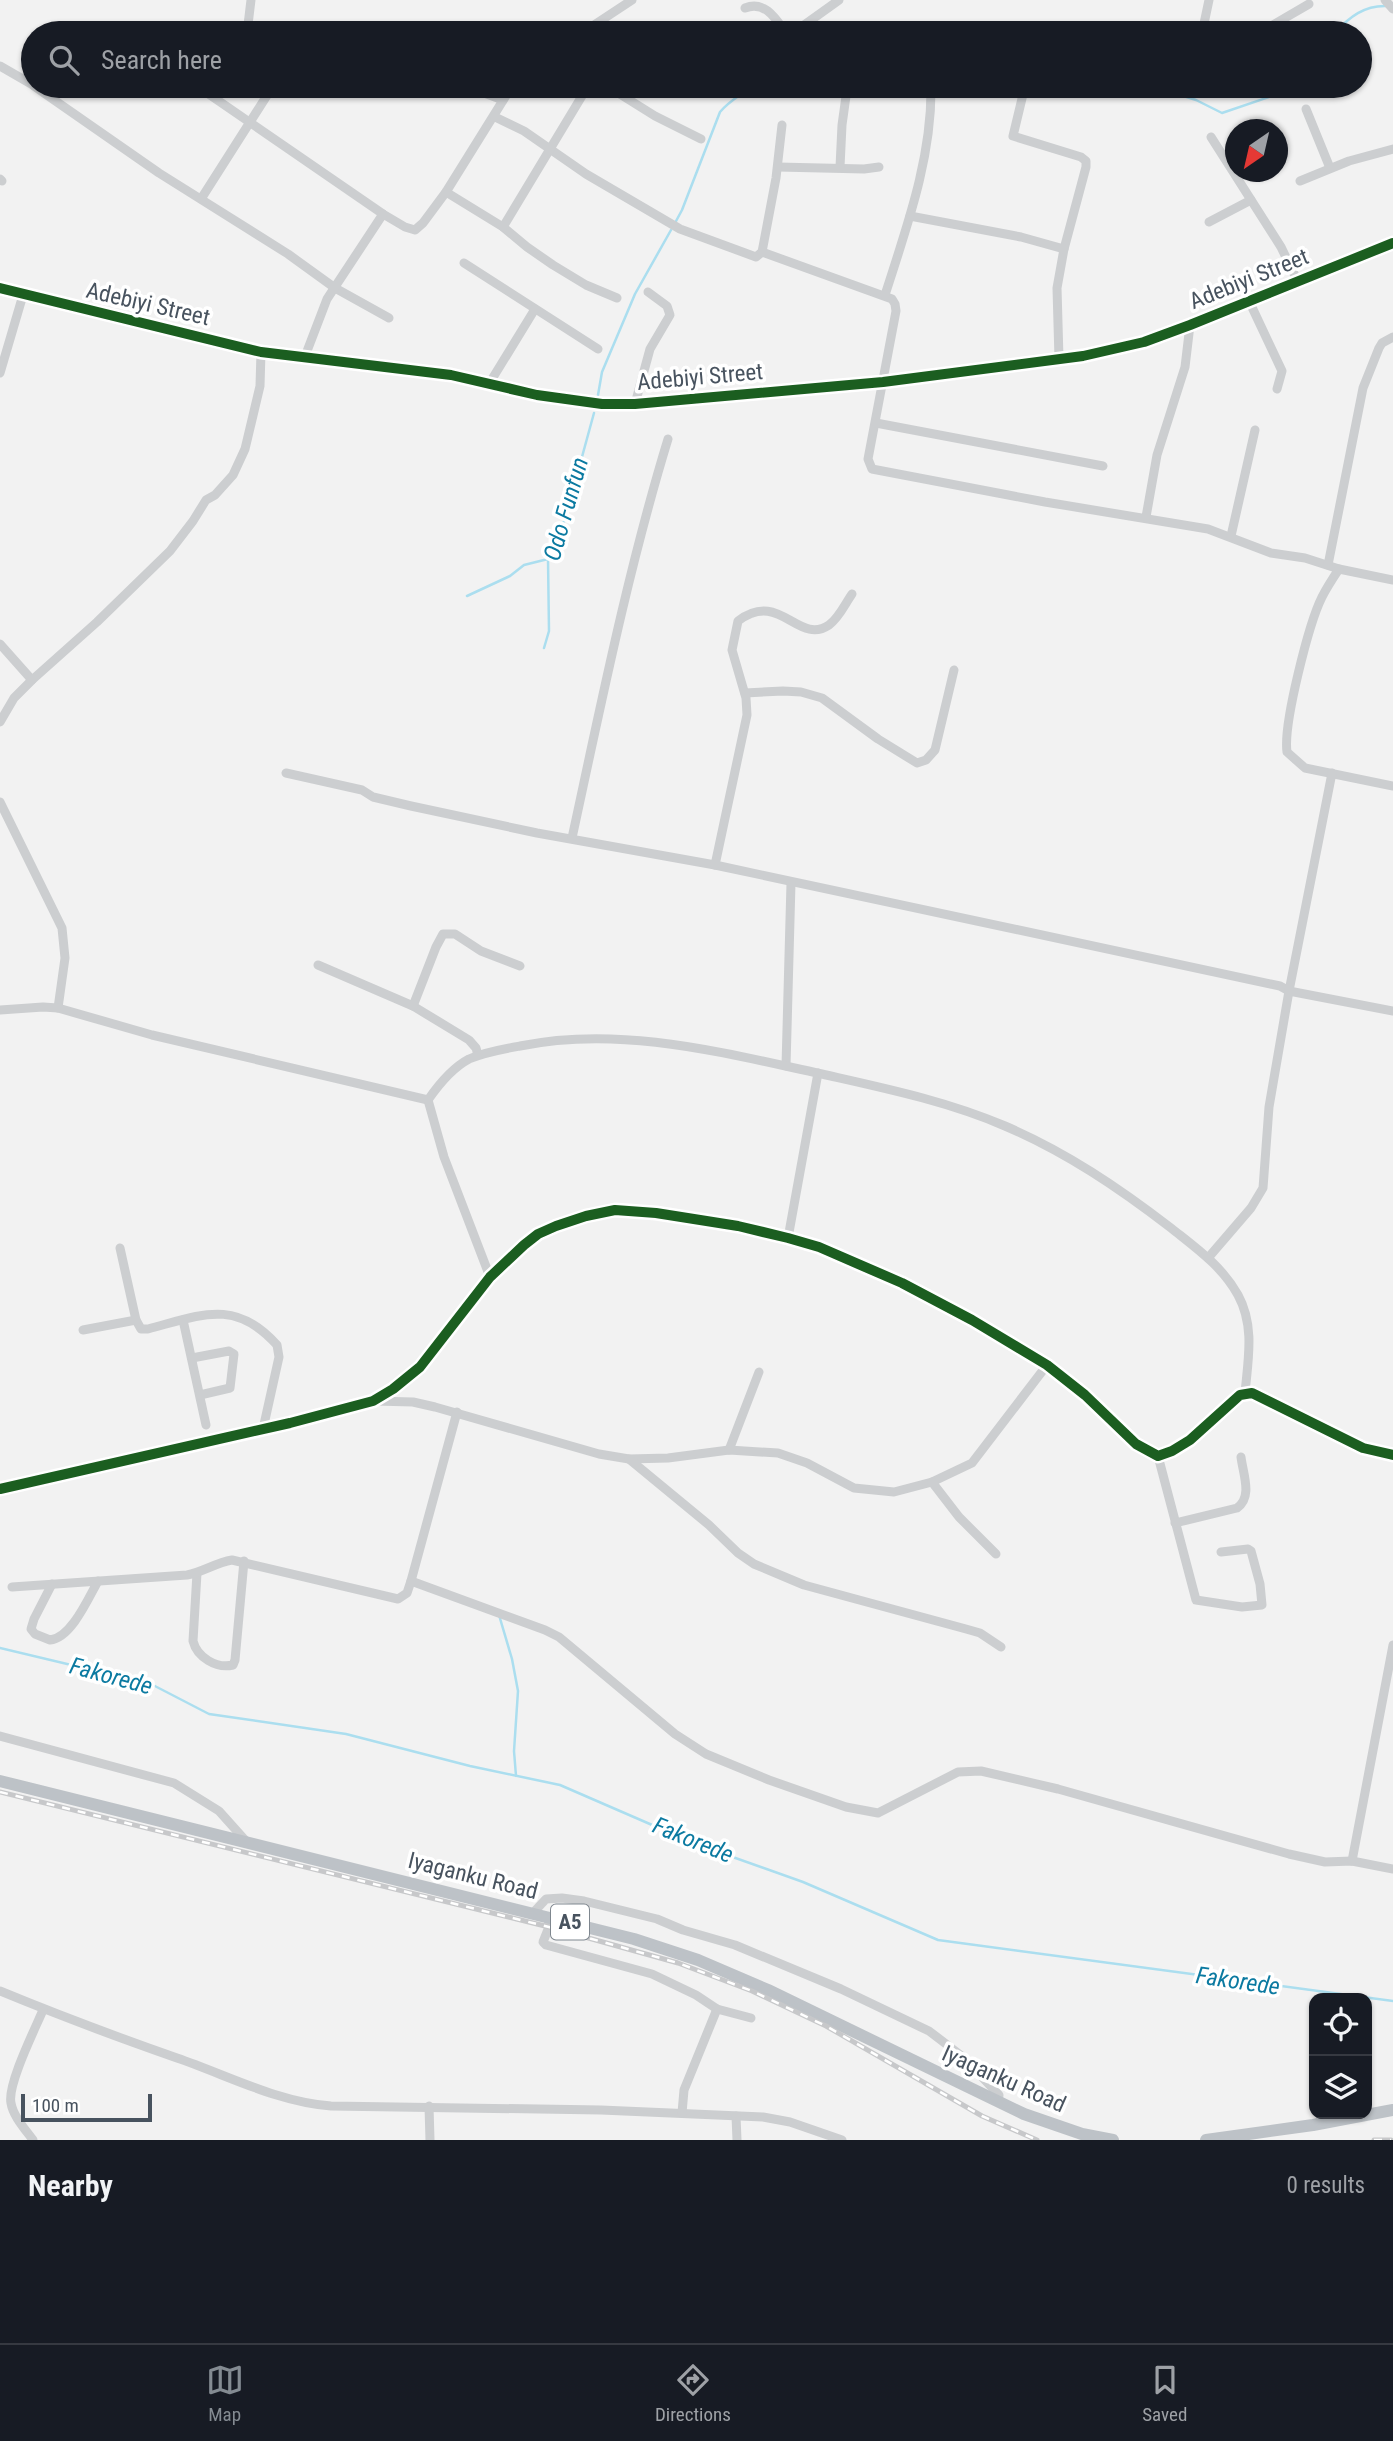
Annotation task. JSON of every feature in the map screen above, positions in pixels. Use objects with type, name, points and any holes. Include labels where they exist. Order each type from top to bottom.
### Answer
[{"type":"highway","name":"Iyaganku Road","points":[[0,1781],[634,1939],[728,1972],[998,2102],[1082,2134],[1113,2140]]},
{"type":"highway","points":[[1206,2140],[1313,2125],[1393,2110]]},
{"type":"street","points":[[248,21],[251,0]]},
{"type":"street","points":[[600,21],[632,0]]},
{"type":"street","points":[[810,21],[839,0]]},
{"type":"street","points":[[1205,21],[1209,0]]},
{"type":"street","points":[[1385,0],[1393,9]]},
{"type":"street","points":[[745,8],[752,3],[760,3],[768,8],[777,21]]},
{"type":"street","points":[[1280,21],[1309,4]]},
{"type":"street","points":[[0,66],[21,78]]},
{"type":"street","points":[[52,98],[139,159],[288,254],[335,288],[389,318]]},
{"type":"street","points":[[215,98],[383,214],[415,230],[446,192],[495,117],[503,100],[498,98]]},
{"type":"street","points":[[201,199],[265,98]]},
{"type":"street","points":[[503,227],[581,98]]},
{"type":"street","points":[[627,98],[701,139]]},
{"type":"street","points":[[840,167],[845,98]]},
{"type":"street","points":[[885,295],[910,216],[930,129],[931,98]]},
{"type":"street","points":[[1023,98],[1013,136],[1082,157],[1086,161],[1086,171],[1064,249],[1057,288],[1059,359]]},
{"type":"street","points":[[1306,109],[1330,168]]},
{"type":"street","points":[[495,117],[524,131],[586,174],[680,229],[756,257],[762,252],[778,167],[782,125]]},
{"type":"street","points":[[1211,137],[1281,247],[1298,282]]},
{"type":"street","points":[[1300,181],[1330,168],[1393,149]]},
{"type":"street","points":[[778,167],[879,167]]},
{"type":"street","points":[[446,192],[503,227],[553,265],[586,285],[617,298]]},
{"type":"street","points":[[1209,222],[1251,200]]},
{"type":"street","points":[[304,359],[327,299],[383,214]]},
{"type":"street","points":[[910,216],[1021,237],[1064,249]]},
{"type":"street","name":"Adebiyi Street","points":[[0,288],[261,352],[451,375],[537,396],[602,404],[635,404],[884,382],[1059,359],[1120,348],[1190,326],[1250,303],[1393,243]]},
{"type":"street","points":[[762,252],[885,295],[895,304],[884,382],[868,459],[870,467],[876,471],[1208,529],[1271,553],[1305,558],[1339,569],[1393,580]]},
{"type":"street","points":[[464,263],[598,349]]},
{"type":"street","points":[[635,404],[650,349],[670,316],[667,306],[648,292]]},
{"type":"street","points":[[0,373],[23,295]]},
{"type":"street","points":[[1250,303],[1282,370],[1277,389]]},
{"type":"street","points":[[489,384],[535,309]]},
{"type":"street","points":[[1146,517],[1157,455],[1185,367],[1190,326]]},
{"type":"street","points":[[1328,565],[1363,388],[1379,348],[1393,337]]},
{"type":"street","points":[[0,722],[14,698],[146,575],[185,531],[206,500],[215,495],[233,475],[245,449],[260,386],[261,352]]},
{"type":"street","points":[[876,424],[1103,466]]},
{"type":"street","points":[[1231,536],[1255,429]]},
{"type":"street","points":[[572,838],[625,596],[644,518],[668,439]]},
{"type":"street","points":[[1339,569],[1322,597],[1311,623],[1285,742],[1287,752],[1306,768],[1393,786]]},
{"type":"street","points":[[715,865],[747,715],[745,692],[732,650],[738,621],[751,613],[767,611],[784,616],[807,629],[820,629],[837,618],[852,594]]},
{"type":"street","points":[[0,644],[32,680]]},
{"type":"street","points":[[745,692],[801,692],[822,698],[917,763],[926,760],[934,750],[954,670]]},
{"type":"street","points":[[286,773],[362,790],[373,797],[537,833],[715,865],[1393,1011]]},
{"type":"street","points":[[1208,1258],[1251,1208],[1263,1188],[1267,1125],[1289,990],[1332,773]]},
{"type":"street","points":[[0,802],[62,928],[65,958],[58,1008]]},
{"type":"street","points":[[786,1066],[791,883]]},
{"type":"street","points":[[413,1006],[443,934],[455,934],[481,951],[520,966]]},
{"type":"street","points":[[318,965],[413,1006],[469,1040],[478,1055]]},
{"type":"street","points":[[0,1010],[58,1008],[152,1035],[428,1100]]},
{"type":"street","points":[[428,1100],[459,1065],[478,1055],[541,1041],[606,1037],[656,1042],[818,1073],[949,1106],[1043,1143],[1128,1194],[1208,1258],[1226,1277],[1245,1311],[1249,1349],[1245,1393],[1190,1440],[1158,1456]]},
{"type":"street","points":[[788,1238],[818,1073]]},
{"type":"street","points":[[428,1100],[444,1157],[490,1278]]},
{"type":"street","points":[[373,1401],[420,1367],[490,1278],[538,1234],[600,1212],[634,1210],[738,1226],[819,1247],[913,1288],[1047,1366],[1085,1395],[1136,1444],[1158,1456],[1196,1600],[1242,1607],[1262,1605],[1260,1584],[1251,1551],[1221,1552]]},
{"type":"street","points":[[120,1248],[139,1326],[145,1329],[223,1312],[256,1327],[277,1345],[279,1357],[263,1429]]},
{"type":"street","points":[[83,1331],[136,1320]]},
{"type":"street","points":[[183,1320],[206,1425]]},
{"type":"street","points":[[192,1358],[229,1351],[234,1354],[230,1388],[200,1395]]},
{"type":"street","points":[[0,1489],[373,1401],[413,1402],[457,1412],[598,1454],[629,1459],[667,1458],[729,1450],[778,1453],[794,1457],[854,1488],[894,1492],[932,1482],[972,1463],[1047,1366]]},
{"type":"street","points":[[729,1450],[759,1372]]},
{"type":"street","points":[[1245,1393],[1260,1395],[1363,1448],[1393,1455]]},
{"type":"street","points":[[12,1587],[197,1573],[215,1563],[232,1560],[398,1599],[407,1593],[411,1581],[457,1412]]},
{"type":"street","points":[[1175,1523],[1237,1508],[1243,1504],[1247,1497],[1241,1457]]},
{"type":"street","points":[[629,1459],[709,1525],[738,1553],[754,1563],[804,1585],[980,1633],[1002,1647]]},
{"type":"street","points":[[932,1482],[959,1517],[996,1554]]},
{"type":"street","points":[[197,1573],[193,1641],[195,1650],[213,1663],[228,1667],[233,1665],[235,1660],[244,1561]]},
{"type":"street","points":[[52,1584],[31,1629],[33,1633],[57,1640],[72,1625],[98,1581]]},
{"type":"street","points":[[411,1581],[559,1637],[665,1726],[706,1754],[846,1807],[878,1813],[958,1772],[981,1771],[1058,1789],[1289,1854],[1325,1862],[1352,1861],[1393,1870]]},
{"type":"street","points":[[1352,1861],[1393,1645]]},
{"type":"street","points":[[0,1736],[174,1783],[219,1811],[245,1840]]},
{"type":"street","points":[[533,1913],[546,1899],[573,1900],[628,1910],[735,1945],[841,1989],[929,2031],[963,2057],[992,2085],[999,2095],[998,2102]]},
{"type":"street","points":[[548,1917],[549,1927],[544,1944],[652,1974],[696,1995],[717,2009],[751,2018]]},
{"type":"street","points":[[0,1991],[43,2010],[257,2088],[304,2102],[331,2106],[601,2109],[763,2117],[790,2122],[842,2140]]},
{"type":"street","points":[[682,2113],[684,2090],[717,2009]]},
{"type":"street","points":[[33,2140],[15,2114],[10,2098],[43,2010]]},
{"type":"street","points":[[429,2106],[430,2140]]},
{"type":"street","points":[[736,2116],[737,2140]]},
{"type":"waterway","points":[[1347,21],[1371,8],[1387,6]]},
{"type":"waterway","name":"Odo Funfun","points":[[675,223],[720,112],[735,98]]},
{"type":"waterway","points":[[1190,98],[1222,113],[1266,98]]},
{"type":"waterway","name":"Odo Funfun","points":[[598,395],[602,372],[635,294],[671,230]]},
{"type":"waterway","name":"Odo Funfun","points":[[544,648],[549,631],[548,559],[565,519],[594,413]]},
{"type":"waterway","points":[[467,596],[510,576],[524,565],[548,559]]},
{"type":"waterway","points":[[499,1615],[518,1691],[514,1751],[516,1776]]},
{"type":"waterway","name":"Fakorede","points":[[0,1648],[151,1684],[209,1714],[346,1734],[470,1766],[560,1785],[696,1844],[803,1882],[938,1940],[1393,2001]]},
{"type":"railway","points":[[0,1792],[549,1927],[678,1963],[752,1991],[826,2026],[982,2116],[1037,2140]]},
{"type":"railway","points":[[1374,2140],[1391,2140]]},
{"type":"cycle path","points":[[0,288],[261,352],[451,375],[537,395],[602,404],[635,404],[883,382],[1083,356],[1144,342],[1393,243]]},
{"type":"cycle path","points":[[0,1489],[290,1423],[373,1401],[420,1367],[490,1277],[524,1245],[538,1234],[556,1226],[615,1210],[656,1213],[738,1226],[788,1238],[819,1247],[902,1283],[972,1320],[1047,1365],[1085,1395],[1136,1444],[1158,1456],[1190,1440],[1240,1395],[1252,1393],[1363,1448],[1393,1455]]}]
